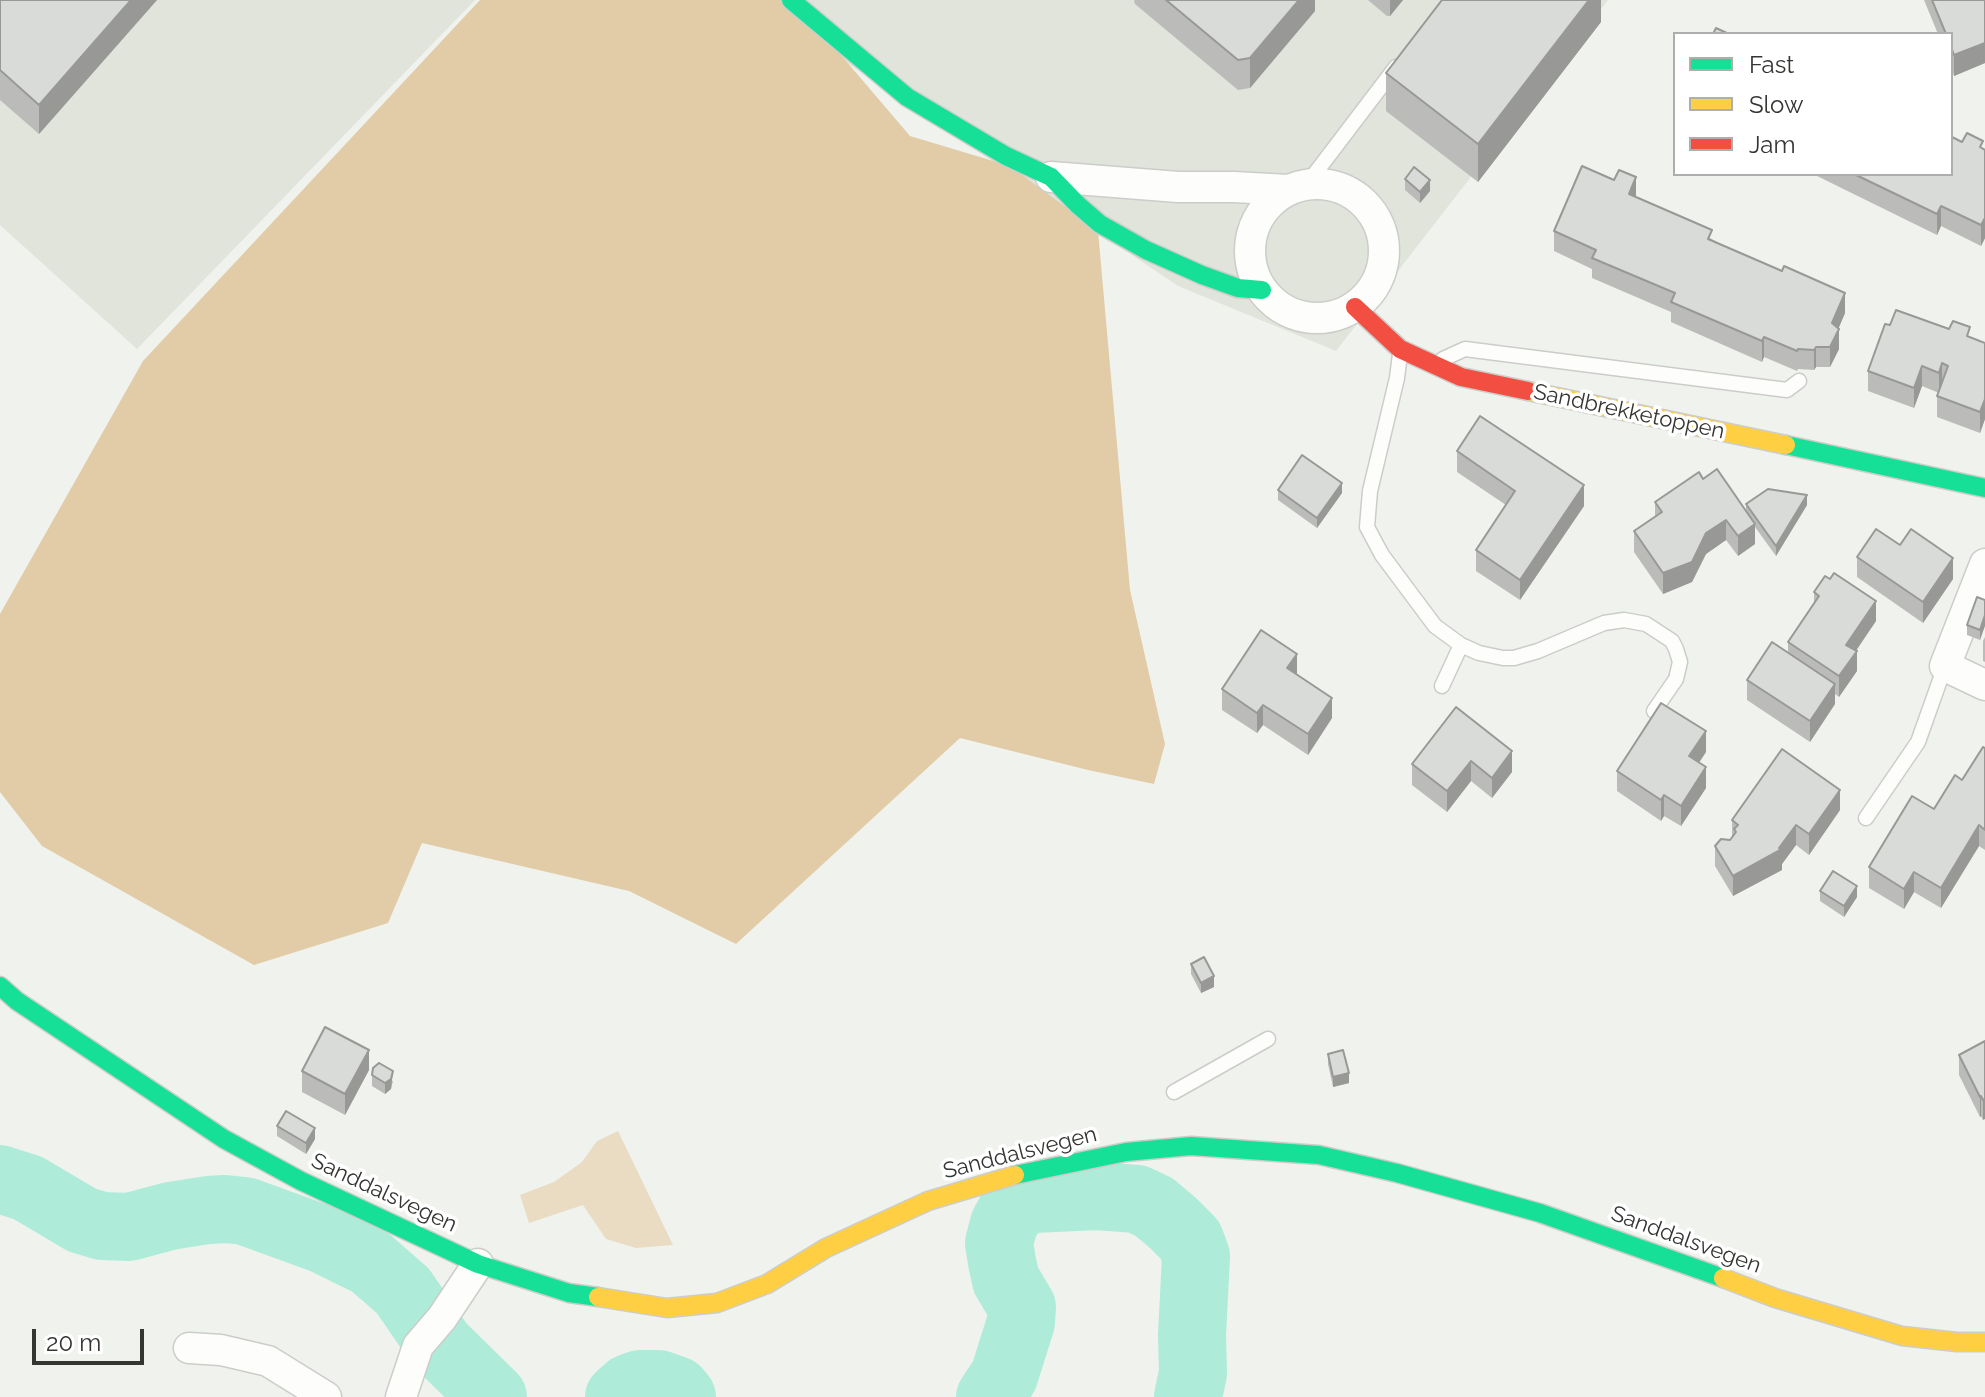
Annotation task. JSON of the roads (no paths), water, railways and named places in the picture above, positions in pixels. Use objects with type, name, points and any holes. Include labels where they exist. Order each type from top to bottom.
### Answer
[{"type":"street","points":[[792,0],[907,97],[1006,156],[1051,177],[1178,187],[1333,185],[1357,196],[1374,215],[1384,239],[1384,265],[1373,289],[1355,307],[1332,317],[1306,318],[1282,308],[1262,290],[1254,273],[1250,254],[1252,234],[1260,216],[1272,201],[1298,187]]},
{"type":"street","points":[[1051,177],[1100,224],[1146,250],[1238,288],[1262,290]]},
{"type":"street","name":"Sandbrekketoppen","points":[[1355,307],[1400,349],[1461,377],[1985,488]]},
{"type":"street","points":[[1985,564],[1945,666],[1985,685]]},
{"type":"street","name":"Sanddalsvegen","points":[[0,986],[17,1001],[224,1139],[301,1181],[478,1264],[569,1293],[667,1308],[717,1303],[767,1284],[826,1248],[928,1201],[996,1179],[1056,1165],[1126,1152],[1191,1146],[1319,1155],[1397,1173],[1540,1213],[1775,1298],[1902,1336],[1985,1342]]},
{"type":"street","points":[[401,1397],[418,1346],[442,1318],[478,1264]]},
{"type":"street","points":[[189,1348],[221,1350],[268,1361],[326,1397]]},
{"type":"lane","points":[[1298,187],[1406,54]]},
{"type":"lane","points":[[1400,349],[1397,378],[1370,491],[1367,527],[1382,555],[1435,626],[1461,645],[1479,653],[1514,658],[1604,623],[1624,620],[1646,624],[1672,641],[1680,662],[1676,679],[1654,711]]},
{"type":"lane","points":[[1432,364],[1465,349],[1787,390],[1799,381]]},
{"type":"lane","points":[[1442,686],[1461,645]]},
{"type":"lane","points":[[1866,818],[1918,742],[1945,666]]},
{"type":"lane","points":[[1174,1092],[1268,1039]]},
{"type":"waterway","points":[[0,1179],[28,1188],[82,1220],[102,1226],[129,1227],[170,1216],[225,1209],[245,1211],[322,1239],[371,1263],[403,1291],[440,1345],[493,1397]]},
{"type":"waterway","points":[[990,1397],[1004,1376],[1021,1322],[1022,1307],[1006,1280],[1002,1262],[999,1243],[1004,1224],[1014,1206],[1034,1199],[1096,1196],[1137,1199],[1154,1207],[1190,1240],[1196,1256],[1193,1373],[1188,1397]]},
{"type":"waterway","points":[[619,1397],[640,1384],[659,1384],[676,1390],[682,1397]]}]
